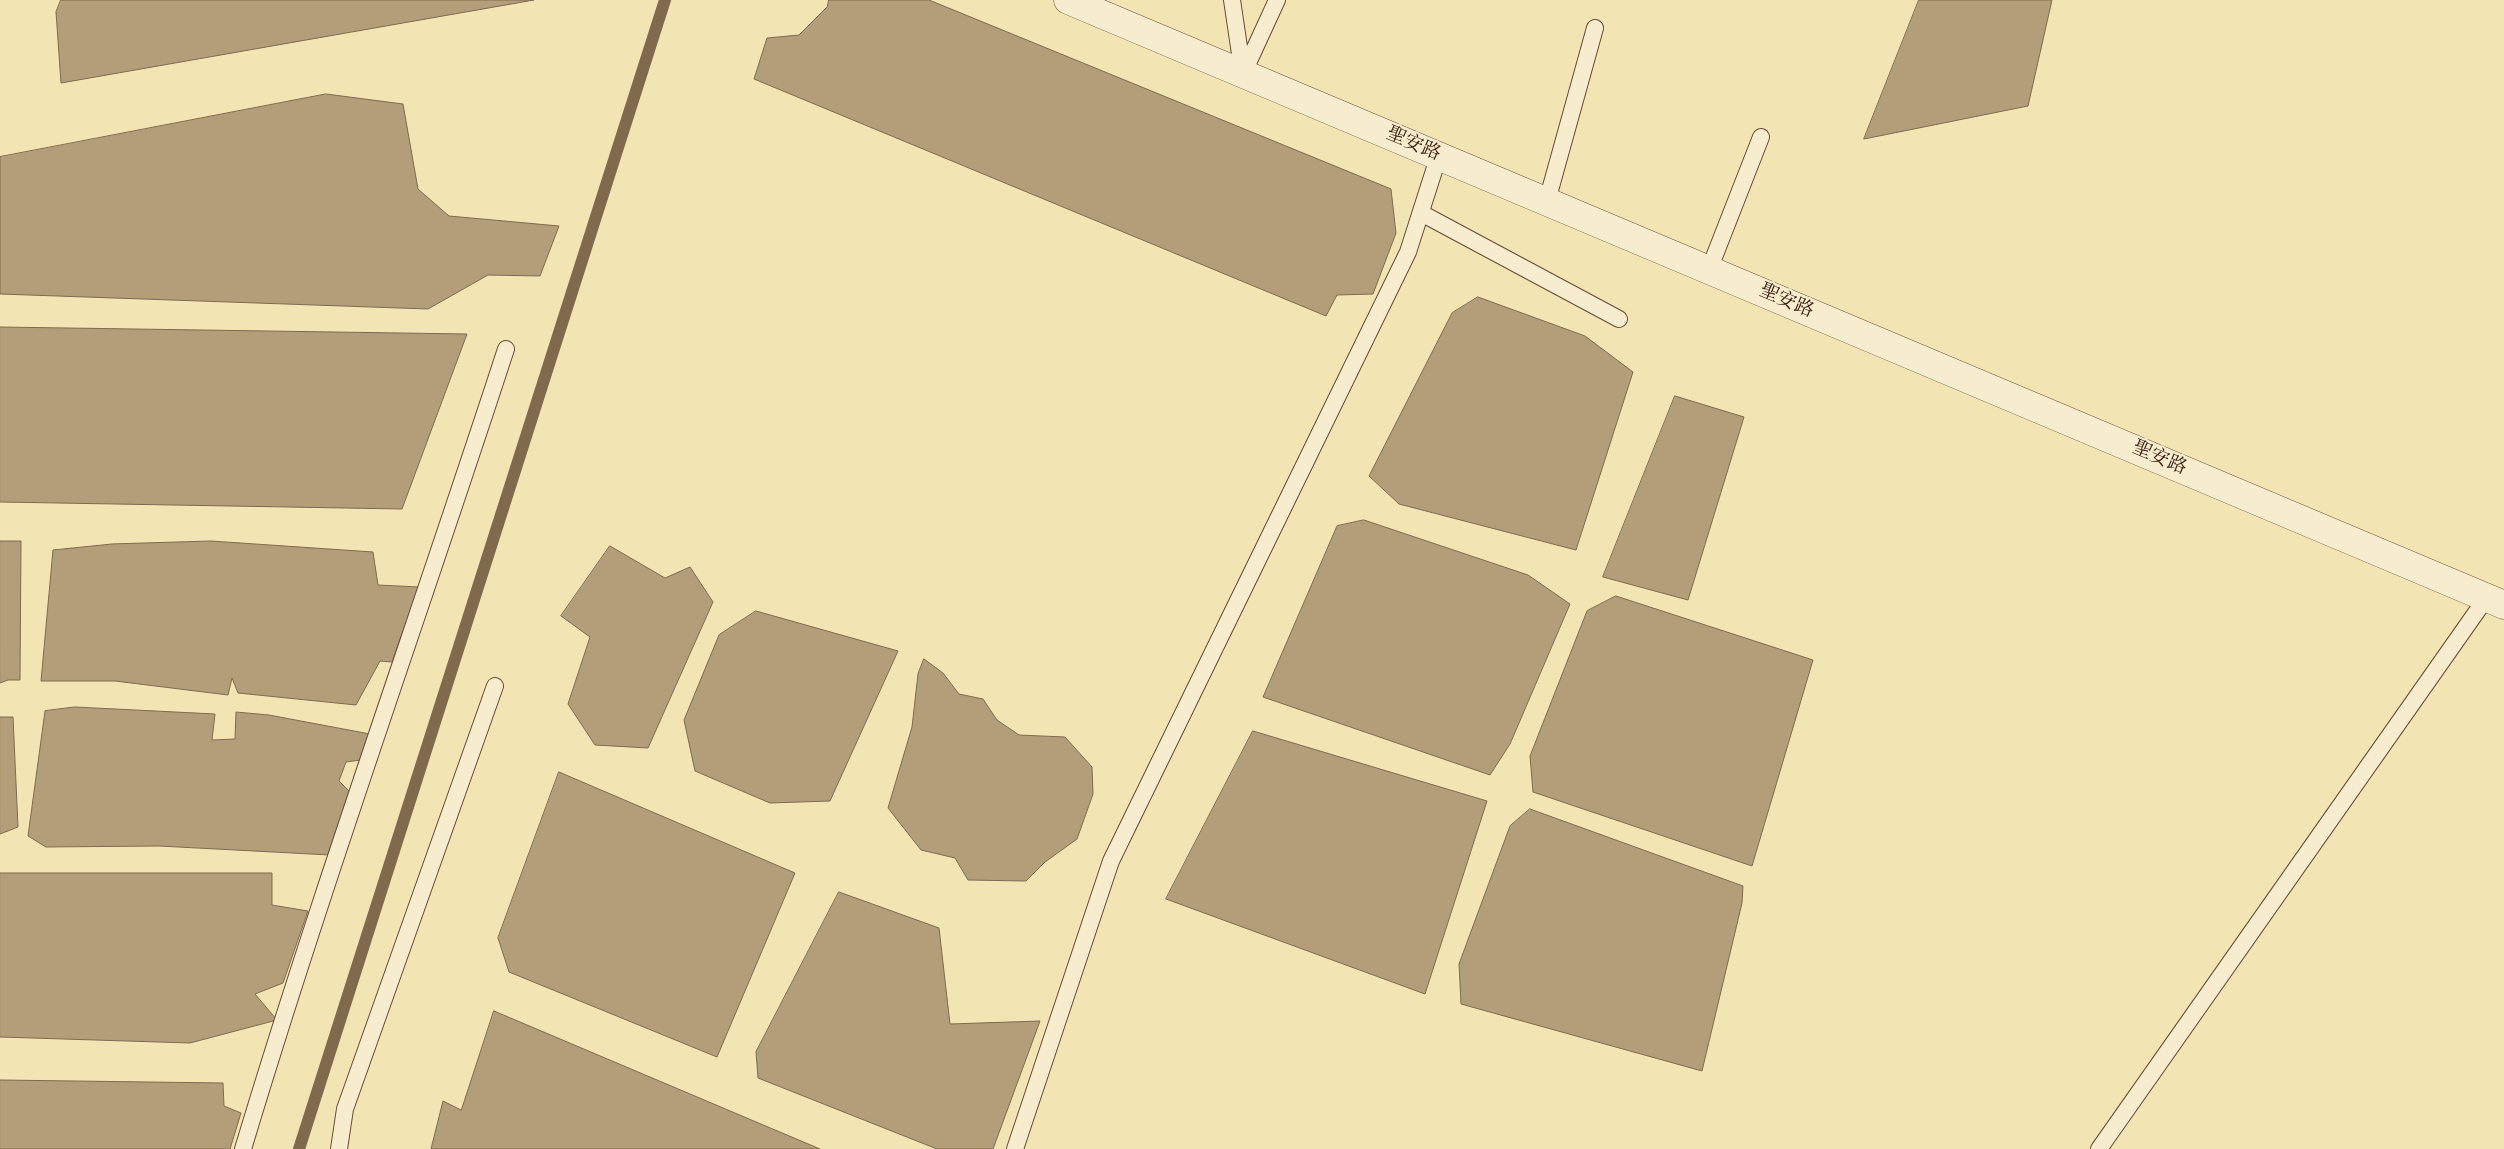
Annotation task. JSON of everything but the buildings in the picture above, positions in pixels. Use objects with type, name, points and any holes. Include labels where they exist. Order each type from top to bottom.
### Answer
[{"type":"street","name":"聖安路","points":[[1068,0],[2496,601]]},
{"type":"lane","points":[[1232,0],[1243,74]]},
{"type":"lane","points":[[1243,74],[1277,0]]},
{"type":"lane","points":[[1547,201],[1595,28]]},
{"type":"lane","points":[[1709,270],[1762,137]]},
{"type":"lane","points":[[1014,1149],[1111,861],[1408,252],[1439,156]]},
{"type":"lane","points":[[1421,212],[1619,319]]},
{"type":"lane","points":[[242,1149],[295,977],[418,616],[506,349]]},
{"type":"lane","points":[[2100,1149],[2496,601]]},
{"type":"lane","points":[[339,1149],[345,1109],[495,686]]},
{"type":"shaded area","points":[[61,0],[534,0],[61,83],[56,12]]},
{"type":"shaded area","points":[[829,0],[929,0],[1391,189],[1396,233],[1373,294],[1337,295],[1326,316],[754,79],[767,38],[799,35],[827,7]]},
{"type":"shaded area","points":[[1919,0],[2052,0],[2028,106],[1864,139]]},
{"type":"shaded area","points":[[326,94],[403,104],[418,189],[449,216],[559,226],[540,276],[488,275],[428,309],[0,294],[0,157]]},
{"type":"shaded area","points":[[1478,297],[1585,336],[1633,372],[1576,550],[1399,504],[1369,476],[1452,313]]},
{"type":"shaded area","points":[[0,327],[467,334],[402,509],[0,502]]},
{"type":"shaded area","points":[[1675,396],[1744,417],[1688,600],[1603,577]]},
{"type":"shaded area","points":[[1364,520],[1528,575],[1570,604],[1510,744],[1490,775],[1263,697],[1337,526]]},
{"type":"shaded area","points":[[0,541],[21,541],[20,680],[8,680],[0,683]]},
{"type":"shaded area","points":[[211,541],[373,552],[378,585],[419,587],[392,662],[380,661],[356,705],[238,693],[232,678],[228,695],[115,681],[41,681],[53,550],[112,544]]},
{"type":"shaded area","points":[[610,546],[665,578],[690,567],[713,602],[648,748],[595,745],[568,704],[590,637],[561,616]]},
{"type":"shaded area","points":[[1616,596],[1813,660],[1752,866],[1533,792],[1530,756],[1587,611]]},
{"type":"shaded area","points":[[756,611],[898,651],[830,801],[770,803],[695,771],[684,720],[719,635]]},
{"type":"shaded area","points":[[924,659],[943,673],[959,694],[983,699],[997,720],[1019,735],[1065,737],[1092,767],[1093,794],[1077,839],[1045,862],[1026,881],[968,880],[955,858],[921,850],[888,808],[912,727],[918,674]]},
{"type":"shaded area","points":[[75,707],[215,714],[212,740],[235,739],[236,712],[269,715],[370,734],[361,760],[346,762],[339,781],[351,793],[330,855],[159,846],[46,847],[28,836],[45,711]]},
{"type":"shaded area","points":[[0,717],[13,717],[18,827],[0,834]]},
{"type":"shaded area","points":[[1253,731],[1487,801],[1425,994],[1166,899]]},
{"type":"shaded area","points":[[559,772],[795,873],[717,1057],[509,972],[498,938]]},
{"type":"shaded area","points":[[1530,809],[1743,886],[1742,903],[1702,1071],[1461,1004],[1459,964],[1510,826]]},
{"type":"shaded area","points":[[0,873],[272,873],[272,905],[308,911],[283,983],[255,994],[277,1020],[190,1043],[0,1037]]},
{"type":"shaded area","points":[[839,892],[939,928],[950,1024],[1040,1021],[993,1149],[937,1149],[758,1078],[756,1052]]},
{"type":"shaded area","points":[[494,1011],[820,1149],[431,1149],[443,1101],[461,1110]]},
{"type":"shaded area","points":[[0,1080],[223,1083],[224,1106],[241,1113],[230,1149],[0,1149]]},
{"type":"waterway","points":[[299,1149],[665,0]]}]
